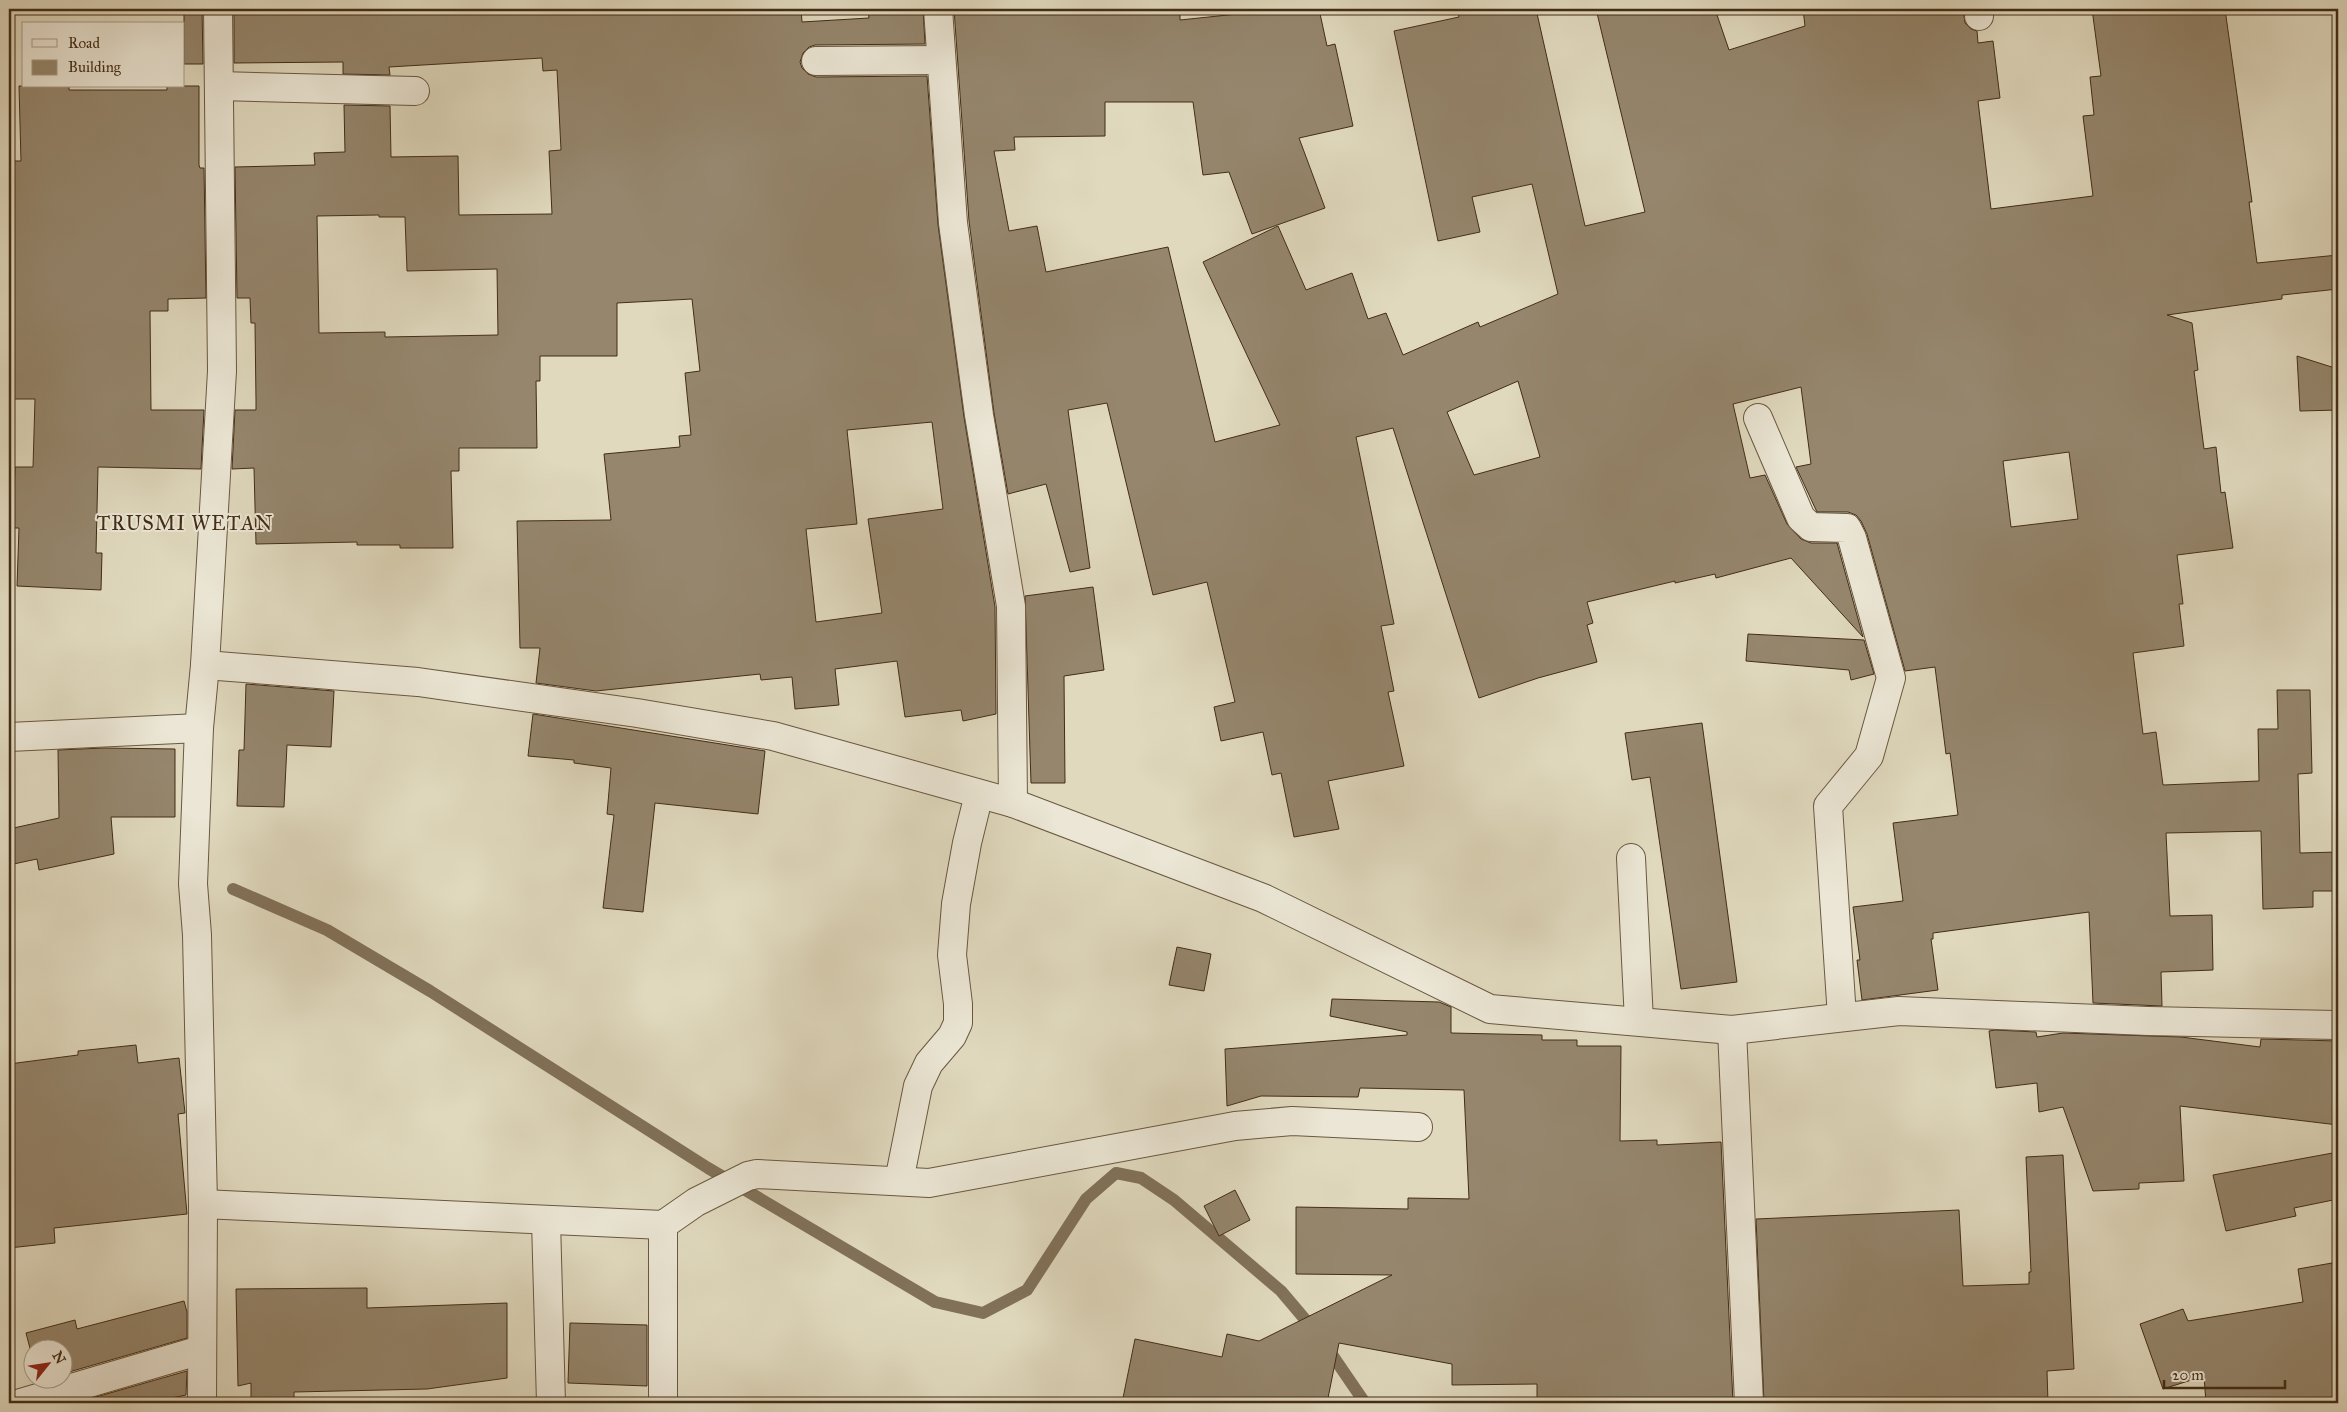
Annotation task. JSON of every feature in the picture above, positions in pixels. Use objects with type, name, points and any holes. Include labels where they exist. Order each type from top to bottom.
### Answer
[{"type":"street","points":[[202,1403],[203,1204],[197,935],[193,884],[199,728],[205,665],[222,371],[218,9]]},
{"type":"street","points":[[938,9],[953,223],[978,415],[1011,606],[1013,803]]},
{"type":"street","points":[[816,61],[941,60]]},
{"type":"street","points":[[219,86],[415,91]]},
{"type":"street","points":[[1758,418],[1801,518],[1810,527],[1847,528],[1852,538],[1891,678],[1869,756],[1828,806],[1842,1017]]},
{"type":"street","points":[[205,665],[418,682],[637,713],[774,736],[1013,803],[1263,898],[1490,1009],[1732,1030],[1899,1011],[2148,1021],[2338,1025]]},
{"type":"street","points":[[9,737],[199,728]]},
{"type":"street","points":[[899,1181],[918,1086],[929,1064],[952,1036],[958,1023],[958,1004],[952,955],[956,904],[967,843],[979,794]]},
{"type":"street","points":[[1631,858],[1639,1021]]},
{"type":"street","points":[[1732,1030],[1748,1403]]},
{"type":"street","points":[[203,1204],[663,1225],[696,1202],[748,1176],[756,1174],[929,1182],[1235,1126],[1292,1121],[1418,1127]]},
{"type":"street","points":[[546,1220],[551,1403]]},
{"type":"street","points":[[663,1225],[663,1403]]},
{"type":"street","points":[[21,1403],[201,1350]]},
{"type":"building","points":[[184,9],[202,9],[203,64],[185,64]]},
{"type":"building","points":[[234,9],[801,9],[802,22],[869,18],[868,9],[923,9],[925,44],[815,45],[809,47],[803,53],[800,62],[802,68],[808,74],[816,77],[927,76],[938,225],[964,417],[995,607],[996,714],[963,721],[961,710],[905,717],[897,661],[835,669],[839,705],[795,709],[792,677],[761,680],[760,674],[596,691],[536,683],[540,648],[520,648],[517,521],[611,520],[604,454],[680,447],[679,436],[691,435],[685,373],[700,371],[692,299],[617,303],[617,356],[540,356],[540,381],[536,381],[537,448],[459,448],[459,471],[451,471],[453,548],[400,548],[400,545],[357,545],[357,542],[256,544],[254,468],[232,469],[235,410],[256,410],[255,323],[251,323],[250,298],[237,298],[235,167],[315,165],[314,153],[345,152],[344,105],[390,106],[391,157],[458,156],[459,215],[552,214],[549,151],[561,150],[557,70],[543,71],[542,58],[389,67],[390,75],[343,74],[343,62],[234,63]],"holes":[[[379,215],[379,217],[405,217],[407,271],[497,269],[498,335],[385,337],[385,332],[319,333],[317,216]],[[932,422],[943,509],[868,519],[882,613],[816,622],[806,529],[857,524],[847,430]]]},
{"type":"building","points":[[954,9],[1180,9],[1180,20],[1285,9],[1319,9],[1327,46],[1335,44],[1353,126],[1299,138],[1325,208],[1252,234],[1229,172],[1203,175],[1193,102],[1105,102],[1105,136],[1014,137],[1015,150],[994,151],[1009,231],[1037,226],[1046,272],[1168,247],[1215,442],[1280,425],[1203,262],[1278,226],[1306,290],[1352,273],[1368,319],[1386,313],[1403,355],[1478,322],[1480,327],[1558,294],[1532,184],[1472,197],[1480,232],[1438,241],[1394,31],[1459,17],[1457,9],[1536,9],[1585,226],[1645,212],[1596,9],[1715,9],[1729,50],[1805,26],[1803,9],[1963,9],[1965,23],[1971,29],[1977,31],[1978,43],[1993,41],[2000,98],[1978,101],[1991,209],[2093,196],[2083,116],[2094,115],[2090,77],[2101,76],[2092,9],[2225,9],[2252,202],[2249,202],[2257,263],[2338,255],[2338,289],[2282,295],[2282,299],[2167,315],[2192,323],[2198,370],[2194,371],[2204,449],[2216,447],[2221,493],[2225,492],[2233,548],[2177,555],[2183,604],[2179,604],[2184,646],[2133,653],[2143,734],[2156,732],[2163,785],[2259,781],[2258,729],[2278,729],[2277,690],[2310,690],[2312,773],[2298,774],[2300,853],[2338,852],[2338,891],[2313,891],[2313,907],[2263,909],[2261,831],[2166,833],[2170,916],[2212,915],[2213,970],[2161,972],[2162,1006],[2093,1003],[2089,912],[1933,933],[1933,939],[1931,939],[1938,990],[1862,1000],[1857,960],[1860,960],[1853,907],[1903,901],[1893,823],[1958,815],[1950,753],[1946,754],[1935,667],[1905,671],[1867,534],[1861,521],[1856,515],[1848,512],[1817,512],[1796,467],[1811,464],[1801,387],[1733,404],[1750,478],[1765,475],[1787,524],[1801,539],[1811,543],[1837,543],[1863,637],[1791,558],[1716,578],[1715,574],[1675,583],[1675,581],[1587,602],[1593,623],[1587,625],[1597,662],[1538,678],[1479,698],[1393,428],[1356,437],[1394,624],[1381,626],[1394,691],[1388,692],[1404,766],[1328,781],[1339,829],[1294,837],[1281,773],[1272,775],[1263,732],[1221,741],[1214,707],[1235,702],[1207,582],[1153,595],[1107,403],[1068,410],[1090,568],[1070,572],[1046,484],[1008,494],[994,413],[969,221]],"holes":[[[1518,381],[1540,457],[1474,475],[1447,412]],[[2069,452],[2078,519],[2011,527],[2003,461]]]},
{"type":"building","points":[[19,86],[22,86],[22,88],[69,88],[69,90],[167,90],[167,88],[199,86],[199,165],[200,168],[204,168],[206,298],[168,299],[168,311],[150,311],[151,410],[204,410],[201,469],[98,467],[96,553],[102,553],[101,590],[17,586],[19,528],[13,528],[15,467],[33,467],[35,399],[9,399],[9,161],[21,161]]},
{"type":"building","points":[[2297,356],[2338,369],[2338,410],[2300,411]]},
{"type":"building","points":[[1093,587],[1104,670],[1064,676],[1065,783],[1031,783],[1025,596]]},
{"type":"building","points":[[1748,634],[1864,640],[1874,674],[1851,680],[1849,670],[1746,661]]},
{"type":"building","points":[[246,684],[334,691],[331,747],[287,745],[284,807],[237,806],[239,750],[244,750]]},
{"type":"building","points":[[533,714],[765,751],[758,814],[655,803],[643,912],[603,908],[614,815],[607,814],[611,768],[574,763],[574,760],[528,756]]},
{"type":"building","points":[[1702,723],[1737,982],[1681,989],[1650,777],[1632,780],[1625,733]]},
{"type":"building","points":[[104,748],[175,749],[175,817],[111,817],[114,854],[39,870],[37,859],[9,865],[9,829],[59,818],[58,750]]},
{"type":"building","points":[[1177,947],[1211,954],[1204,991],[1169,985]]},
{"type":"building","points":[[1332,999],[1439,1002],[1451,1007],[1451,1033],[1542,1035],[1542,1040],[1577,1040],[1577,1046],[1621,1046],[1620,1141],[1657,1140],[1657,1145],[1721,1142],[1733,1403],[1537,1403],[1537,1384],[1452,1385],[1452,1364],[1339,1343],[1327,1403],[1122,1403],[1135,1339],[1222,1357],[1227,1334],[1259,1341],[1392,1275],[1296,1274],[1296,1207],[1408,1209],[1408,1198],[1469,1199],[1464,1090],[1360,1088],[1358,1097],[1261,1096],[1227,1106],[1225,1049],[1407,1035],[1407,1032],[1330,1016]]},
{"type":"building","points":[[1989,1031],[2036,1032],[2037,1037],[2063,1033],[2181,1037],[2260,1047],[2261,1039],[2338,1041],[2338,1125],[2180,1106],[2184,1181],[2139,1183],[2139,1189],[2093,1191],[2063,1107],[2039,1112],[2037,1083],[1996,1088]]},
{"type":"building","points":[[136,1045],[138,1063],[179,1058],[185,1113],[178,1114],[187,1214],[54,1228],[55,1243],[9,1248],[9,1064],[78,1055],[78,1051]]},
{"type":"building","points":[[2338,1152],[2338,1199],[2294,1208],[2296,1216],[2226,1231],[2213,1175]]},
{"type":"building","points":[[2063,1155],[2074,1369],[2047,1371],[2048,1403],[1764,1403],[1756,1219],[1959,1210],[1963,1286],[2029,1284],[2029,1272],[2031,1272],[2026,1157]]},
{"type":"building","points":[[1235,1190],[1250,1220],[1219,1236],[1204,1206]]},
{"type":"building","points":[[2332,1263],[2338,1304],[2338,1403],[2206,1403],[2204,1376],[2163,1389],[2140,1324],[2183,1309],[2188,1321],[2303,1302],[2298,1269]]},
{"type":"building","points":[[367,1288],[367,1308],[507,1303],[507,1378],[427,1389],[294,1392],[294,1403],[251,1403],[251,1383],[238,1386],[236,1289]]},
{"type":"building","points":[[184,1301],[187,1312],[187,1338],[72,1371],[72,1340],[28,1340],[26,1333],[75,1320],[77,1329]]},
{"type":"building","points":[[570,1323],[647,1325],[647,1386],[568,1383]]},
{"type":"building","points":[[187,1371],[186,1395],[167,1399],[167,1403],[75,1403]]},
{"type":"waterway","points":[[233,889],[327,930],[430,991],[708,1168],[935,1302],[983,1313],[1027,1290],[1086,1199],[1116,1173],[1141,1178],[1174,1200],[1281,1291],[1314,1330]]},
{"type":"waterway","points":[[1326,1346],[1365,1403]]},
{"type":"district","name":"TRUSMI WETAN","points":[[185,523]]}]
